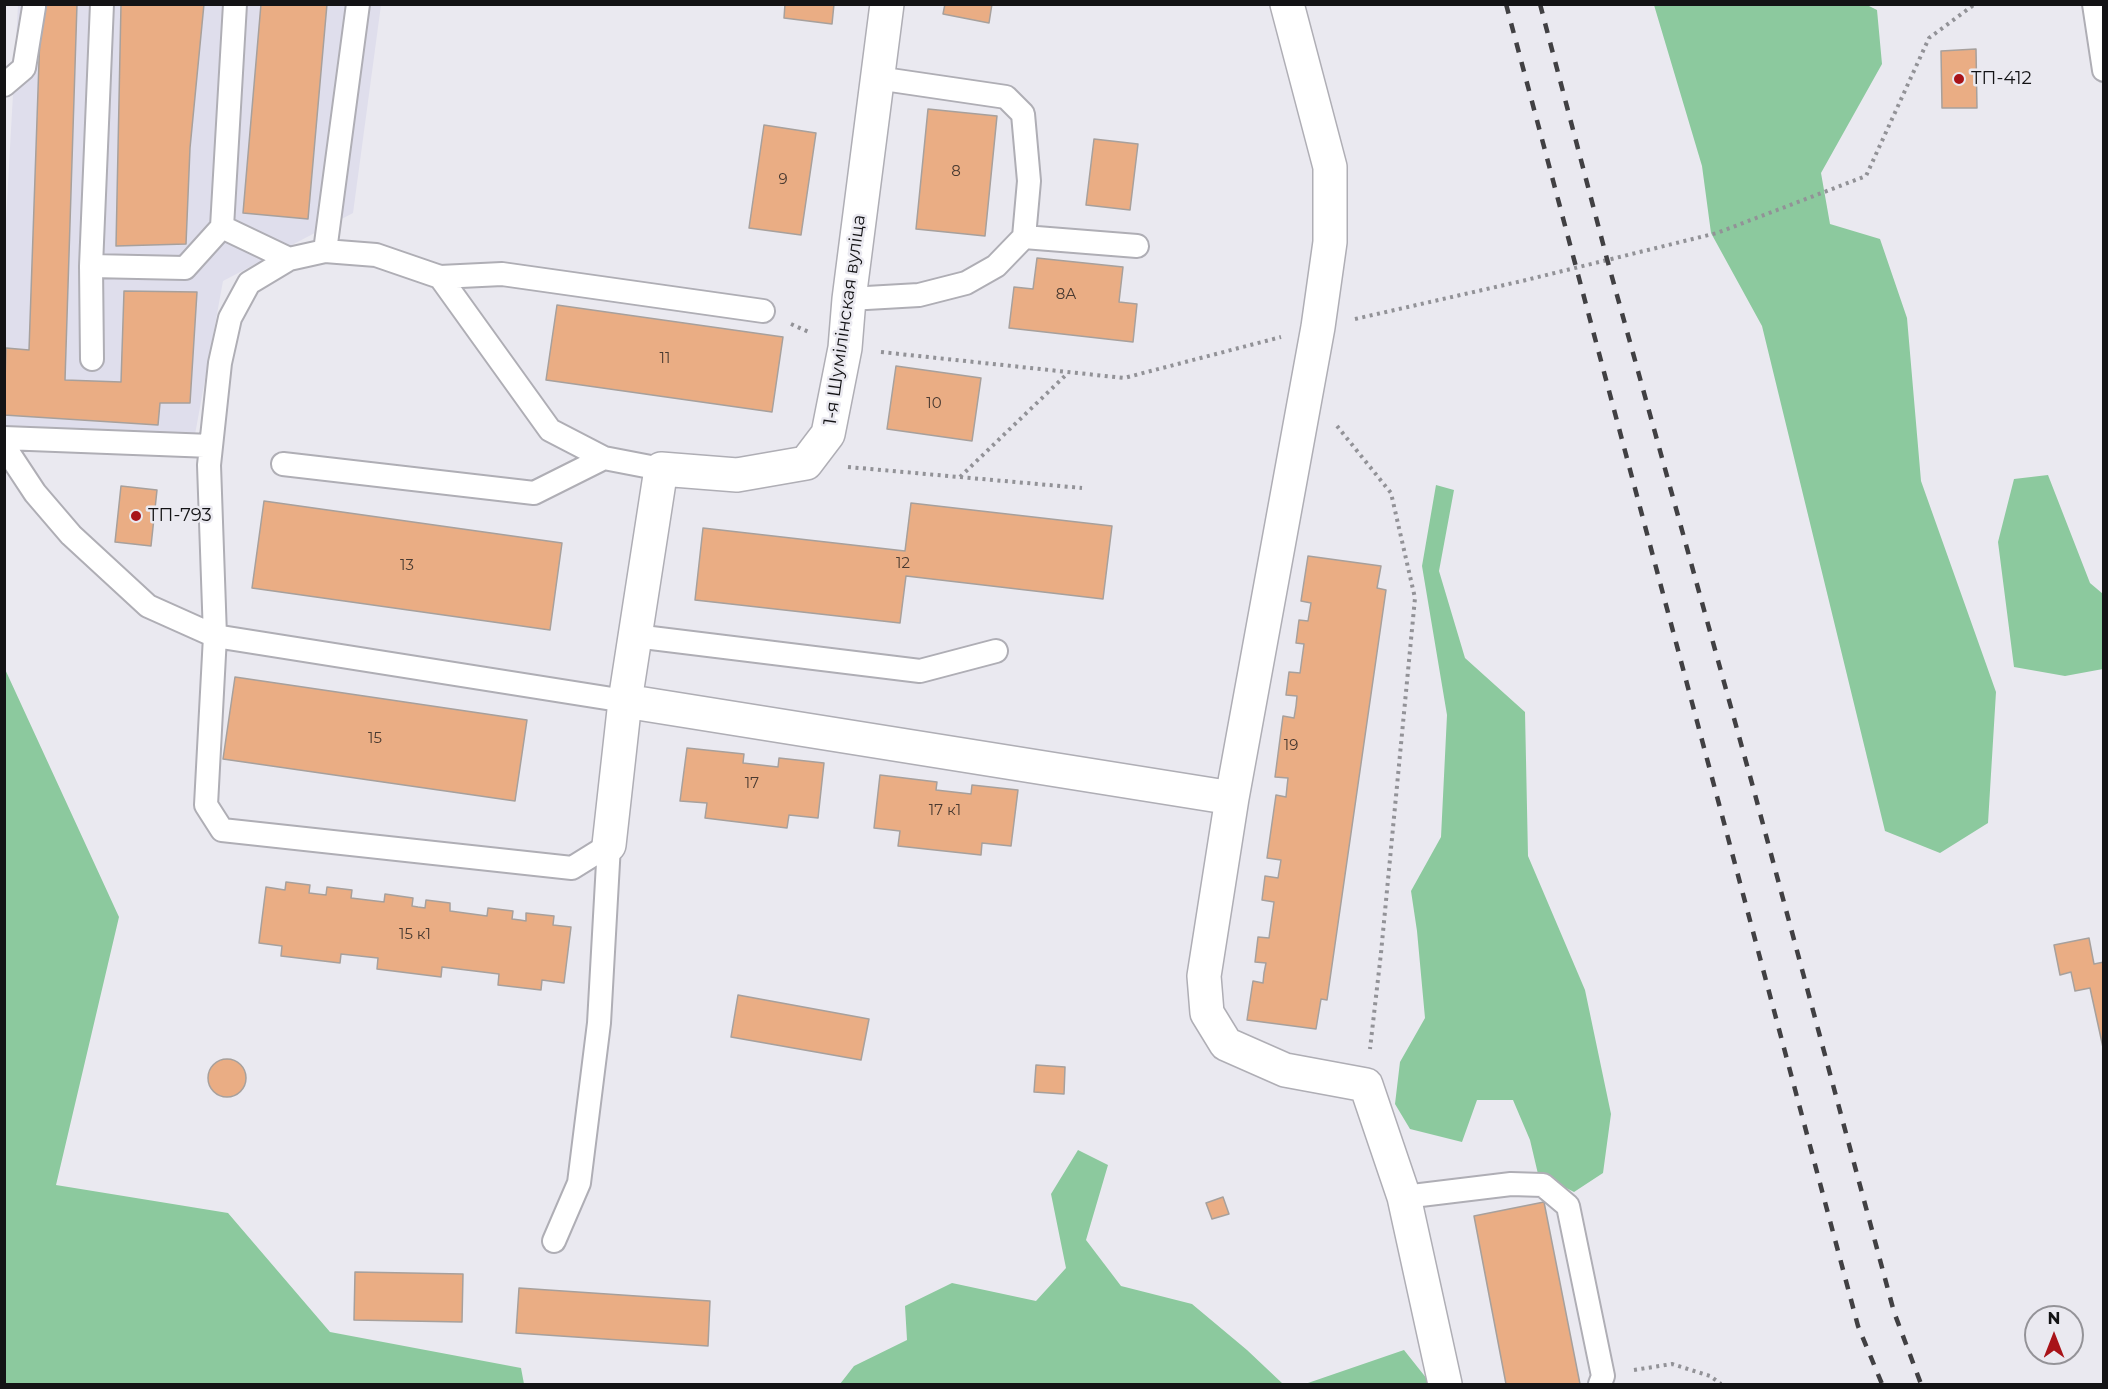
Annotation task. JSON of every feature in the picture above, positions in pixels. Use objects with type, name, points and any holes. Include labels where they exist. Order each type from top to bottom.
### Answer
[{"type":"street","name":"1-я Шумілінская вуліца","points":[[806,463],[828,434],[844,348],[887,4]]},
{"type":"street","points":[[1287,4],[1330,167],[1330,242],[1318,327],[1232,798],[1204,976],[1207,1013],[1226,1044],[1285,1070],[1366,1085],[1404,1197],[1445,1384]]},
{"type":"street","points":[[609,845],[625,701],[661,469],[737,475],[806,463]]},
{"type":"street","points":[[625,701],[1232,798]]},
{"type":"lane","points":[[92,360],[91,266],[102,4]]},
{"type":"lane","points":[[91,266],[185,268],[222,227],[235,4]]},
{"type":"lane","points":[[325,251],[358,4]]},
{"type":"lane","points":[[2094,4],[2103,70]]},
{"type":"lane","points":[[4,85],[24,68],[34,7]]},
{"type":"lane","points":[[849,299],[919,295],[966,283],[996,266],[1024,237],[1029,181],[1023,114],[1006,97],[877,78]]},
{"type":"lane","points":[[222,227],[289,259]]},
{"type":"lane","points":[[1024,237],[1137,246]]},
{"type":"lane","points":[[609,845],[572,868],[222,830],[206,805],[215,636],[209,465],[220,363],[231,318],[249,283],[289,259],[325,251],[376,255],[440,277],[502,274],[763,311]]},
{"type":"lane","points":[[440,277],[550,430],[604,458],[661,469]]},
{"type":"lane","points":[[4,438],[211,446]]},
{"type":"lane","points":[[4,446],[35,493],[71,535],[148,606],[215,636],[625,701]]},
{"type":"lane","points":[[283,464],[534,493],[604,458]]},
{"type":"lane","points":[[635,636],[920,672],[996,651]]},
{"type":"lane","points":[[554,1241],[579,1183],[599,1023],[609,845]]},
{"type":"lane","points":[[1404,1197],[1511,1184],[1543,1185],[1568,1206],[1602,1380]]},
{"type":"path","points":[[763,311],[844,348],[1124,378],[1318,327],[1717,233],[1866,176],[1929,38],[1975,4]]},
{"type":"path","points":[[960,477],[1069,372]]},
{"type":"path","points":[[1306,387],[1391,493],[1415,598],[1366,1085]]},
{"type":"path","points":[[806,463],[1082,488]]},
{"type":"path","points":[[1602,1380],[1672,1364],[1710,1376],[1721,1384]]},
{"type":"shaded area","points":[[18,5],[381,5],[353,213],[223,281],[194,440],[5,428],[4,255]]},
{"type":"green space","points":[[1654,5],[1867,5],[1877,10],[1882,64],[1821,173],[1830,224],[1880,239],[1907,318],[1921,481],[1996,692],[1988,823],[1940,853],[1885,831],[1762,326],[1711,233],[1702,166]]},
{"type":"green space","points":[[2048,475],[2090,583],[2103,594],[2103,669],[2065,676],[2014,667],[1998,542],[2014,479]]},
{"type":"green space","points":[[1436,485],[1454,490],[1439,571],[1465,658],[1525,712],[1528,856],[1585,990],[1611,1114],[1603,1173],[1574,1192],[1538,1174],[1530,1140],[1513,1100],[1477,1100],[1462,1142],[1410,1129],[1395,1104],[1400,1062],[1425,1018],[1411,891],[1441,837],[1447,715],[1422,566]]},
{"type":"green space","points":[[4,667],[119,917],[56,1185],[228,1213],[330,1332],[521,1368],[524,1384],[5,1384]]},
{"type":"green space","points":[[1078,1150],[1108,1165],[1086,1240],[1121,1286],[1192,1304],[1283,1384],[840,1384],[854,1366],[907,1340],[905,1306],[952,1283],[1036,1301],[1066,1268],[1051,1194]]},
{"type":"green space","points":[[1404,1350],[1431,1384],[1305,1384]]},
{"type":"building","points":[[41,4],[77,4],[65,380],[121,382],[124,291],[197,292],[190,403],[160,403],[158,425],[4,415],[6,348],[29,350]]},
{"type":"building","points":[[121,4],[204,4],[190,148],[186,244],[116,246]]},
{"type":"building","points":[[261,4],[327,4],[308,219],[243,213]]},
{"type":"building","points":[[785,4],[834,4],[832,24],[784,18]]},
{"type":"building","points":[[945,4],[992,4],[989,23],[943,14]]},
{"type":"building","name":"ТП-412","points":[[1976,49],[1977,108],[1942,108],[1941,51]]},
{"type":"building","points":[[928,109],[997,116],[985,236],[916,229]]},
{"type":"building","points":[[764,125],[816,133],[801,235],[749,228]]},
{"type":"building","points":[[1094,139],[1138,144],[1130,210],[1086,205]]},
{"type":"building","points":[[1037,258],[1123,267],[1119,302],[1137,304],[1133,342],[1009,328],[1014,287],[1033,289]]},
{"type":"building","points":[[557,305],[783,337],[772,412],[546,380]]},
{"type":"building","points":[[896,366],[981,378],[972,441],[887,429]]},
{"type":"building","name":"ТП-793","points":[[121,486],[157,490],[151,546],[115,542]]},
{"type":"building","points":[[264,501],[562,543],[550,630],[252,588]]},
{"type":"building","points":[[911,503],[1112,526],[1103,599],[906,576],[900,623],[695,600],[703,528],[905,551]]},
{"type":"building","points":[[1308,556],[1381,566],[1377,588],[1386,590],[1327,1000],[1321,999],[1316,1029],[1247,1020],[1253,981],[1263,983],[1266,963],[1255,962],[1258,937],[1269,938],[1274,902],[1262,900],[1265,876],[1278,878],[1281,860],[1267,858],[1276,795],[1286,797],[1288,778],[1275,777],[1283,716],[1294,718],[1296,706],[1297,696],[1286,695],[1289,672],[1300,673],[1304,644],[1296,643],[1299,620],[1308,621],[1311,603],[1301,601]]},
{"type":"building","points":[[235,677],[527,720],[515,801],[223,759]]},
{"type":"building","points":[[687,748],[744,754],[743,763],[778,767],[779,758],[824,763],[818,818],[789,815],[787,828],[705,818],[707,803],[680,801]]},
{"type":"building","points":[[880,775],[937,782],[936,790],[971,794],[972,785],[1018,790],[1011,846],[982,843],[981,855],[898,846],[900,831],[874,828]]},
{"type":"building","points":[[286,882],[310,885],[309,893],[326,895],[327,887],[352,890],[351,898],[384,902],[385,894],[413,898],[412,906],[425,908],[426,900],[450,903],[450,911],[487,916],[488,908],[513,911],[512,919],[526,921],[526,913],[554,916],[553,925],[571,927],[564,983],[542,980],[541,990],[498,985],[499,974],[442,967],[441,977],[377,969],[378,958],[341,954],[340,963],[281,956],[282,946],[259,943],[266,887],[285,890]]},
{"type":"building","points":[[2089,938],[2094,964],[2104,962],[2104,1052],[2090,988],[2075,991],[2071,972],[2060,975],[2054,945]]},
{"type":"building","points":[[738,995],[869,1019],[861,1060],[731,1037]]},
{"type":"building","points":[[227,1059],[241,1064],[246,1078],[241,1092],[227,1097],[213,1092],[208,1078],[213,1064]]},
{"type":"building","points":[[1036,1065],[1065,1067],[1064,1094],[1034,1092]]},
{"type":"building","points":[[1223,1197],[1229,1214],[1212,1219],[1206,1203]]},
{"type":"building","points":[[1544,1202],[1580,1384],[1506,1384],[1474,1216]]},
{"type":"building","points":[[355,1272],[463,1274],[462,1322],[354,1320]]},
{"type":"building","points":[[519,1288],[710,1301],[708,1346],[516,1333]]},
{"type":"railway","points":[[1506,4],[1858,1326],[1882,1384]]},
{"type":"railway","points":[[1540,4],[1607,259],[1753,787],[1894,1312],[1921,1384]]},
{"type":"place","name":"ТП-412","points":[[1959,79]]},
{"type":"place","name":"ТП-793","points":[[136,516]]}]
